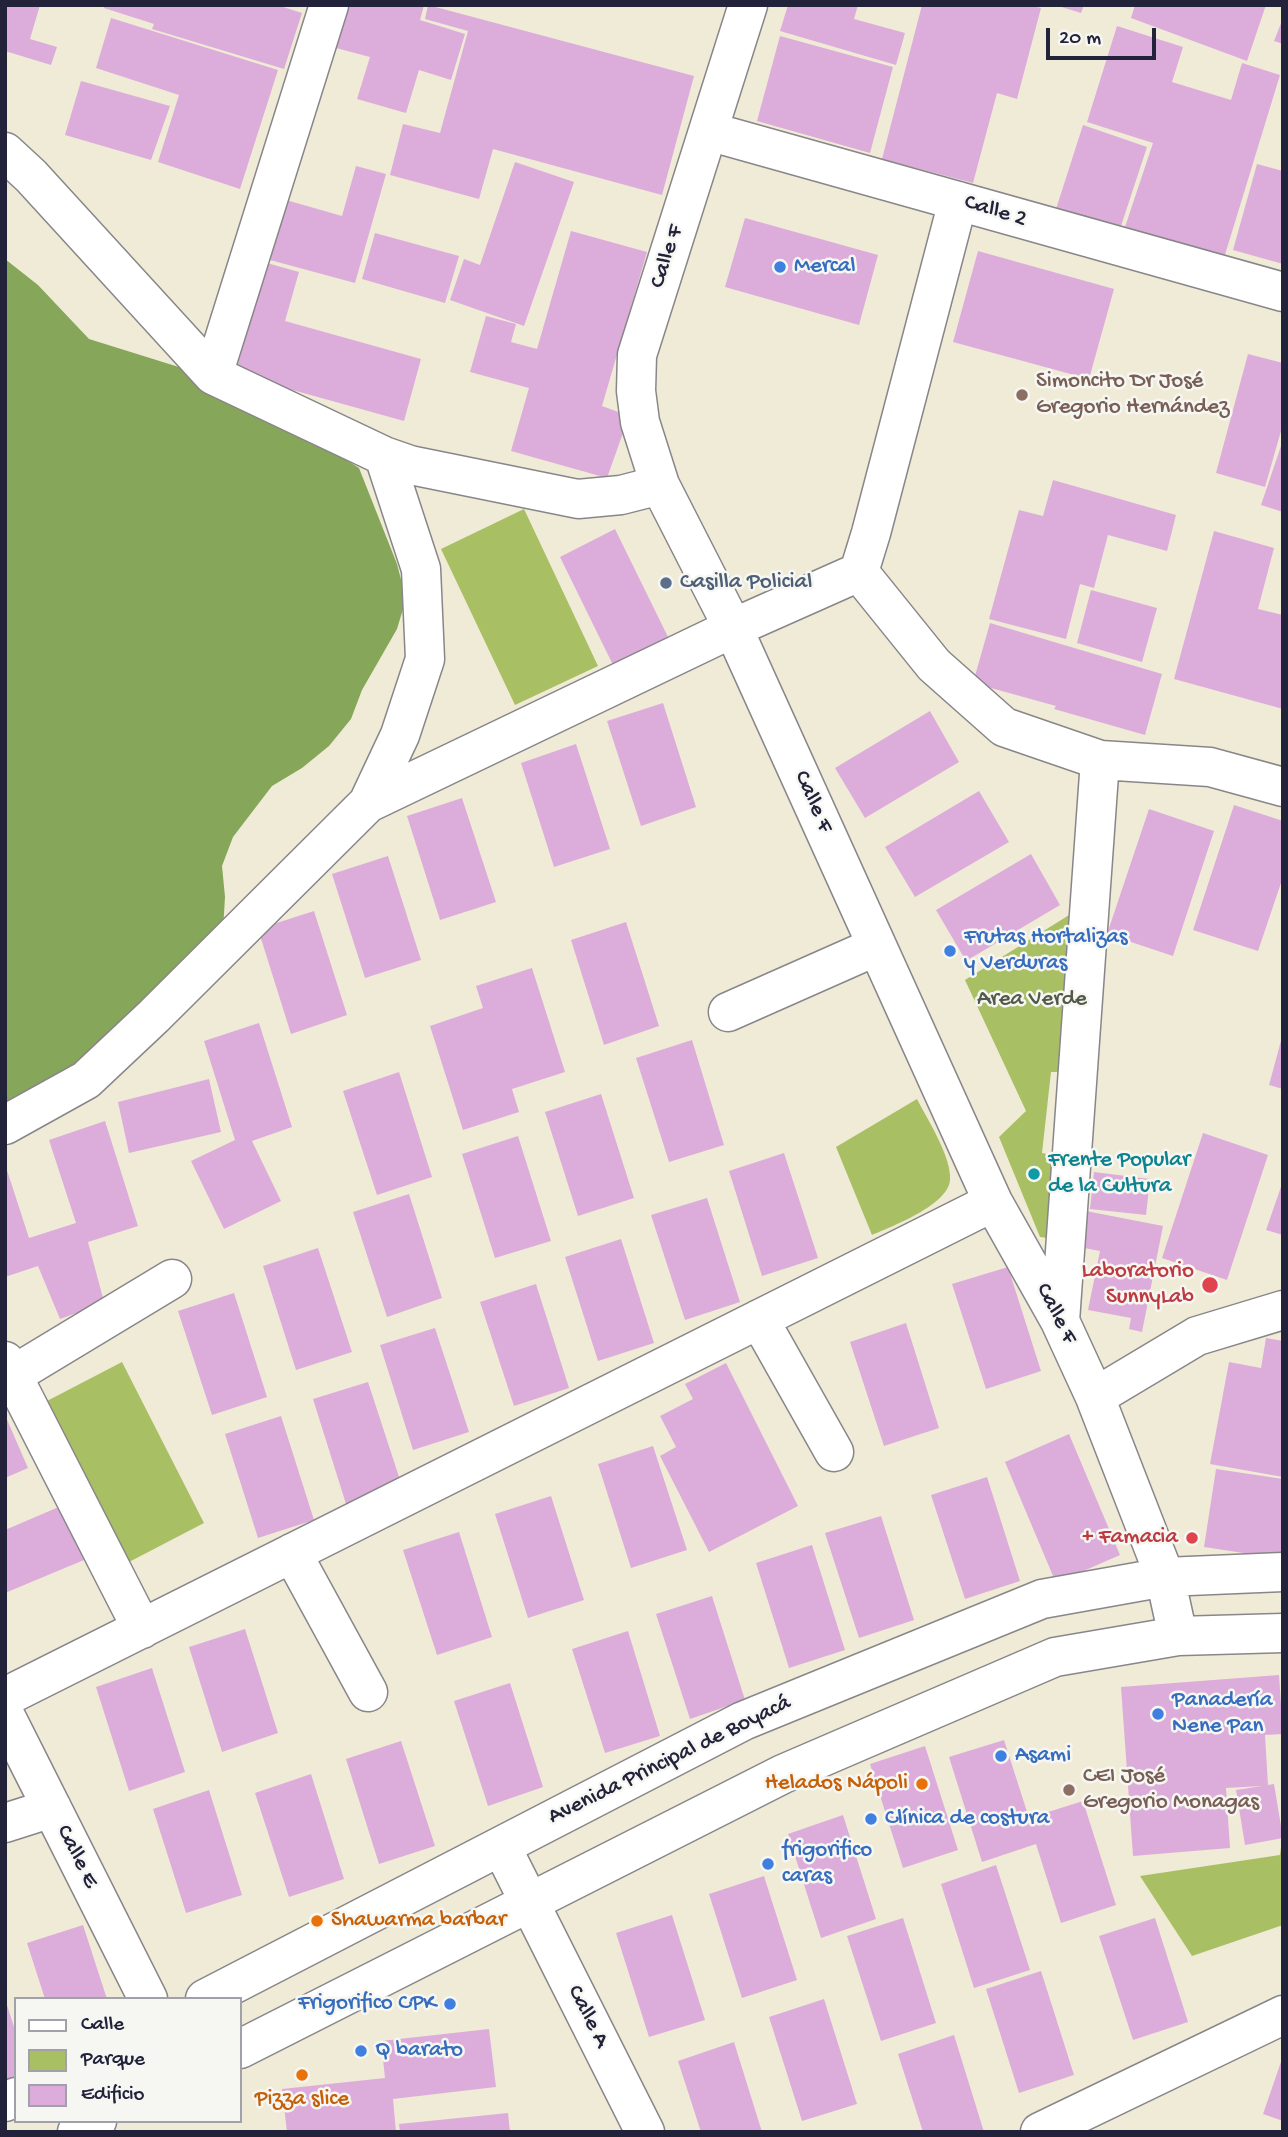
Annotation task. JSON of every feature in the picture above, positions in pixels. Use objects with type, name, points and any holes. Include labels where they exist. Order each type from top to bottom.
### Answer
[{"type":"street","points":[[212,375],[329,5]]},
{"type":"street","name":"Calle F","points":[[748,5],[637,355],[636,391],[640,422],[660,485],[733,628],[993,1202],[1060,1321],[1095,1397],[1165,1577],[1178,1636]]},
{"type":"street","name":"Calle 2","points":[[708,131],[1283,292]]},
{"type":"street","points":[[5,152],[31,176],[212,375],[384,456],[410,465],[578,499],[621,495],[660,485]]},
{"type":"street","points":[[5,1125],[86,1080],[368,803],[733,628],[859,572],[872,533],[958,201]]},
{"type":"street","points":[[368,803],[400,734],[425,659],[421,569],[384,456]]},
{"type":"street","points":[[859,572],[934,666],[1004,727],[1100,760],[1210,767],[1283,787]]},
{"type":"street","points":[[1060,1321],[1100,760]]},
{"type":"street","points":[[727,1012],[877,946]]},
{"type":"street","points":[[5,1698],[993,1202]]},
{"type":"street","points":[[142,1629],[9,1368],[172,1279]]},
{"type":"street","points":[[1095,1397],[1197,1336],[1283,1310]]},
{"type":"street","points":[[759,1319],[834,1451]]},
{"type":"street","points":[[292,1553],[368,1692]]},
{"type":"street","name":"Avenida Principal de Boyacá","points":[[209,1997],[743,1721],[1042,1599],[1165,1577],[1283,1572]]},
{"type":"street","points":[[242,2048],[783,1774],[1055,1657],[1178,1636],[1283,1633]]},
{"type":"street","name":"Calle E","points":[[5,1715],[147,1997]]},
{"type":"street","points":[[5,1823],[52,1808]]},
{"type":"street","name":"Calle A","points":[[501,1846],[645,2132]]},
{"type":"street","points":[[1040,2132],[1283,2015]]},
{"type":"street","points":[[76,2132],[93,2123]]},
{"type":"green space","points":[[5,259],[38,285],[89,339],[182,368],[301,431],[359,468],[397,564],[406,599],[397,629],[362,690],[351,719],[329,746],[302,768],[272,786],[233,837],[222,866],[225,897],[223,930],[112,1049],[5,1109]]},
{"type":"green space","points":[[524,509],[598,666],[515,705],[441,549]]},
{"type":"green space","name":"Area Verde","points":[[1090,902],[1079,1072],[1051,1072],[1042,1153],[1073,1159],[1057,1239],[1040,1237],[999,1137],[1026,1111],[965,980]]},
{"type":"green space","points":[[917,1099],[943,1150],[950,1180],[947,1189],[930,1206],[872,1235],[836,1147]]},
{"type":"green space","points":[[122,1362],[204,1523],[129,1562],[47,1401]]},
{"type":"green space","points":[[1283,1830],[1283,1925],[1192,1956],[1140,1876],[1280,1855]]},
{"type":"building","points":[[5,5],[40,5],[30,39],[57,47],[51,65],[5,51]]},
{"type":"building","points":[[105,5],[277,5],[302,13],[284,69],[152,29],[154,24],[104,8]]},
{"type":"building","points":[[349,5],[424,5],[420,20],[465,34],[451,80],[419,70],[406,113],[357,99],[370,57],[336,48]]},
{"type":"building","points":[[428,5],[694,76],[662,195],[493,149],[479,199],[390,175],[403,124],[440,133],[468,31],[425,19]]},
{"type":"building","points":[[788,5],[858,5],[854,19],[905,33],[896,65],[780,31]]},
{"type":"building","points":[[922,5],[1029,5],[1041,8],[1017,99],[997,93],[973,183],[882,159]]},
{"type":"building","points":[[1055,5],[1084,5],[1081,13]]},
{"type":"building","points":[[1135,5],[1266,5],[1247,61],[1131,18]]},
{"type":"building","points":[[111,18],[278,70],[240,189],[158,162],[179,95],[96,68]]},
{"type":"building","points":[[1283,18],[1283,44],[1274,41]]},
{"type":"building","points":[[1117,26],[1183,47],[1172,82],[1231,100],[1242,63],[1280,75],[1224,258],[1125,227],[1153,143],[1087,122]]},
{"type":"building","points":[[780,36],[893,67],[870,153],[757,121]]},
{"type":"building","points":[[81,81],[170,106],[151,160],[65,135]]},
{"type":"building","points":[[1083,125],[1147,147],[1120,229],[1056,209]]},
{"type":"building","points":[[515,162],[574,182],[524,326],[450,300],[464,259],[480,265]]},
{"type":"building","points":[[1257,164],[1283,171],[1283,264],[1233,250]]},
{"type":"building","points":[[356,166],[386,174],[355,283],[270,260],[286,200],[342,216]]},
{"type":"building","points":[[745,218],[878,255],[859,325],[725,287]]},
{"type":"building","points":[[571,231],[647,252],[602,406],[629,416],[607,478],[511,451],[529,388],[470,372],[486,316],[516,324],[511,342],[537,349]]},
{"type":"building","points":[[375,233],[459,256],[445,303],[362,279]]},
{"type":"building","points":[[978,251],[1114,289],[1089,379],[953,342]]},
{"type":"building","points":[[267,263],[299,272],[285,321],[421,359],[404,421],[235,374]]},
{"type":"building","points":[[1248,354],[1283,363],[1283,424],[1265,487],[1216,473]]},
{"type":"building","points":[[1283,440],[1283,512],[1261,505]]},
{"type":"building","points":[[1053,480],[1176,515],[1167,551],[1108,535],[1094,588],[1080,584],[1066,639],[989,619],[1019,510],[1043,516]]},
{"type":"building","name":"Casilla Policial","points":[[615,529],[669,639],[614,667],[560,557]]},
{"type":"building","points":[[1214,531],[1274,548],[1258,609],[1283,615],[1283,709],[1174,679]]},
{"type":"building","points":[[1091,590],[1157,608],[1142,662],[1077,643]]},
{"type":"building","points":[[990,623],[1162,674],[1145,735],[973,683]]},
{"type":"building","points":[[663,703],[696,807],[641,826],[607,721]]},
{"type":"building","points":[[930,711],[959,762],[865,818],[835,768]]},
{"type":"building","points":[[576,744],[610,849],[554,867],[521,763]]},
{"type":"building","points":[[979,791],[1009,842],[915,897],[885,847]]},
{"type":"building","points":[[462,798],[496,902],[440,920],[407,816]]},
{"type":"building","points":[[1234,805],[1283,821],[1283,877],[1258,951],[1193,930]]},
{"type":"building","points":[[1149,809],[1214,831],[1173,956],[1107,934]]},
{"type":"building","points":[[1031,854],[1060,905],[966,961],[936,910]]},
{"type":"building","points":[[388,856],[421,960],[365,978],[332,874]]},
{"type":"building","points":[[314,911],[347,1015],[291,1034],[258,929]]},
{"type":"building","points":[[626,922],[659,1026],[604,1045],[571,940]]},
{"type":"building","points":[[532,968],[565,1072],[512,1089],[519,1112],[463,1130],[430,1026],[483,1008],[476,986]]},
{"type":"building","points":[[259,1023],[292,1127],[252,1141],[281,1201],[224,1229],[191,1161],[235,1140],[204,1041]]},
{"type":"building","points":[[1283,1037],[1283,1089],[1269,1085]]},
{"type":"building","points":[[692,1040],[724,1145],[669,1162],[636,1058]]},
{"type":"building","points":[[399,1072],[432,1177],[377,1195],[343,1091]]},
{"type":"building","points":[[209,1079],[221,1132],[129,1153],[118,1102]]},
{"type":"building","points":[[601,1094],[634,1198],[578,1216],[545,1112]]},
{"type":"building","points":[[105,1121],[138,1226],[88,1242],[103,1298],[82,1311],[60,1319],[38,1266],[5,1277],[5,1164],[29,1238],[76,1223],[49,1140]]},
{"type":"building","points":[[1203,1133],[1268,1155],[1227,1280],[1162,1258]]},
{"type":"building","points":[[518,1136],[551,1241],[495,1258],[462,1154]]},
{"type":"building","points":[[784,1153],[818,1258],[762,1276],[729,1171]]},
{"type":"building","points":[[1094,1172],[1150,1179],[1146,1215],[1090,1209]]},
{"type":"building","points":[[1283,1181],[1283,1235],[1266,1230]]},
{"type":"building","points":[[409,1194],[442,1298],[387,1317],[353,1212]]},
{"type":"building","points":[[707,1198],[740,1302],[685,1320],[651,1215]]},
{"type":"building","points":[[1086,1211],[1163,1226],[1142,1332],[1129,1329],[1131,1318],[1088,1310],[1100,1251],[1079,1247]]},
{"type":"building","points":[[621,1239],[654,1343],[598,1361],[565,1257]]},
{"type":"building","points":[[318,1248],[352,1352],[296,1370],[263,1266]]},
{"type":"building","points":[[1008,1267],[1041,1371],[986,1389],[952,1284]]},
{"type":"building","points":[[536,1284],[569,1388],[514,1406],[480,1302]]},
{"type":"building","points":[[234,1293],[267,1397],[212,1415],[178,1311]]},
{"type":"building","points":[[906,1323],[939,1428],[884,1446],[850,1342]]},
{"type":"building","points":[[435,1328],[469,1432],[413,1450],[380,1345]]},
{"type":"building","points":[[1266,1338],[1283,1341],[1283,1477],[1210,1464],[1229,1362],[1261,1368]]},
{"type":"building","points":[[726,1363],[798,1506],[709,1552],[660,1456],[676,1447],[660,1416],[693,1399],[685,1384]]},
{"type":"building","points":[[368,1382],[402,1486],[346,1504],[313,1399]]},
{"type":"building","points":[[5,1415],[28,1468],[5,1478]]},
{"type":"building","points":[[281,1416],[314,1520],[258,1538],[225,1434]]},
{"type":"building","points":[[1069,1434],[1120,1555],[1056,1583],[1005,1462]]},
{"type":"building","points":[[653,1446],[687,1550],[631,1568],[598,1464]]},
{"type":"building","points":[[1216,1469],[1283,1479],[1283,1559],[1204,1547]]},
{"type":"building","points":[[987,1477],[1020,1581],[965,1599],[931,1495]]},
{"type":"building","points":[[551,1496],[584,1600],[528,1618],[495,1514]]},
{"type":"building","points":[[61,1506],[84,1560],[5,1593],[5,1530]]},
{"type":"building","points":[[881,1516],[914,1620],[859,1638],[825,1533]]},
{"type":"building","points":[[459,1532],[492,1637],[437,1655],[403,1550]]},
{"type":"building","points":[[812,1545],[845,1650],[789,1668],[756,1563]]},
{"type":"building","points":[[712,1596],[745,1700],[690,1719],[656,1614]]},
{"type":"building","points":[[245,1629],[278,1733],[222,1752],[189,1647]]},
{"type":"building","points":[[628,1631],[660,1736],[605,1753],[572,1649]]},
{"type":"building","points":[[152,1668],[185,1772],[129,1791],[96,1687]]},
{"type":"building","points":[[1279,1675],[1283,1734],[1265,1735],[1268,1785],[1274,1784],[1283,1838],[1245,1845],[1236,1790],[1262,1786],[1226,1788],[1230,1848],[1133,1856],[1121,1687]]},
{"type":"building","points":[[510,1683],[543,1787],[488,1806],[454,1701]]},
{"type":"building","points":[[1004,1740],[1029,1818],[1083,1801],[1116,1905],[1061,1923],[1036,1844],[982,1862],[949,1757]]},
{"type":"building","points":[[401,1741],[435,1846],[379,1864],[346,1759]]},
{"type":"building","points":[[925,1746],[958,1850],[903,1868],[870,1764]]},
{"type":"building","points":[[311,1774],[344,1879],[289,1897],[255,1793]]},
{"type":"building","points":[[209,1790],[242,1895],[186,1913],[153,1809]]},
{"type":"building","points":[[843,1815],[876,1919],[821,1938],[788,1834]]},
{"type":"building","points":[[996,1865],[1030,1970],[974,1988],[941,1884]]},
{"type":"building","points":[[764,1876],[797,1980],[742,1998],[709,1894]]},
{"type":"building","points":[[672,1915],[705,2020],[649,2037],[616,1933]]},
{"type":"building","points":[[903,1918],[936,2023],[881,2041],[847,1936]]},
{"type":"building","points":[[1155,1918],[1188,2022],[1133,2040],[1099,1936]]},
{"type":"building","points":[[83,1925],[106,1997],[44,1997],[27,1943]]},
{"type":"building","points":[[1041,1971],[1074,2075],[1019,2093],[986,1989]]},
{"type":"building","points":[[824,1999],[857,2104],[802,2121],[769,2017]]},
{"type":"building","points":[[6,2002],[14,2027],[14,2079],[5,2081]]},
{"type":"building","points":[[489,2029],[496,2087],[393,2099],[396,2132],[287,2132],[282,2089],[385,2078],[381,2041]]},
{"type":"building","points":[[954,2035],[984,2132],[923,2132],[898,2054]]},
{"type":"building","points":[[734,2042],[762,2132],[701,2132],[678,2061]]},
{"type":"building","points":[[1283,2056],[1283,2121],[1263,2114]]},
{"type":"building","points":[[508,2113],[510,2132],[400,2132],[399,2124]]},
{"type":"place","name":"Mercal","points":[[780,267]]},
{"type":"place","name":"Simoncito Dr José Gregorio Hernández","points":[[1022,395]]},
{"type":"place","name":"Casilla Policial","points":[[666,583]]},
{"type":"place","name":"Frutas Hortalizas y Verduras","points":[[950,951]]},
{"type":"place","name":"Frente Popular de la Cultura","points":[[1034,1174]]},
{"type":"place","name":"Laboratorio SunnyLab","points":[[1210,1285]]},
{"type":"place","name":"+ Famacia","points":[[1192,1538]]},
{"type":"place","name":"Panadería Nene Pan","points":[[1158,1714]]},
{"type":"place","name":"Asami","points":[[1001,1756]]},
{"type":"place","name":"Helados Nápoli","points":[[922,1784]]},
{"type":"place","name":"CEI José Gregorio Monagas","points":[[1069,1790]]},
{"type":"place","name":"Clínica de costura","points":[[871,1819]]},
{"type":"place","name":"frigorifico caras","points":[[768,1864]]},
{"type":"place","name":"Shawarma barbar","points":[[317,1921]]},
{"type":"place","name":"Frigorifico CPK","points":[[450,2004]]},
{"type":"place","name":"Q barato","points":[[361,2051]]},
{"type":"place","name":"Pizza slice","points":[[302,2075]]}]
